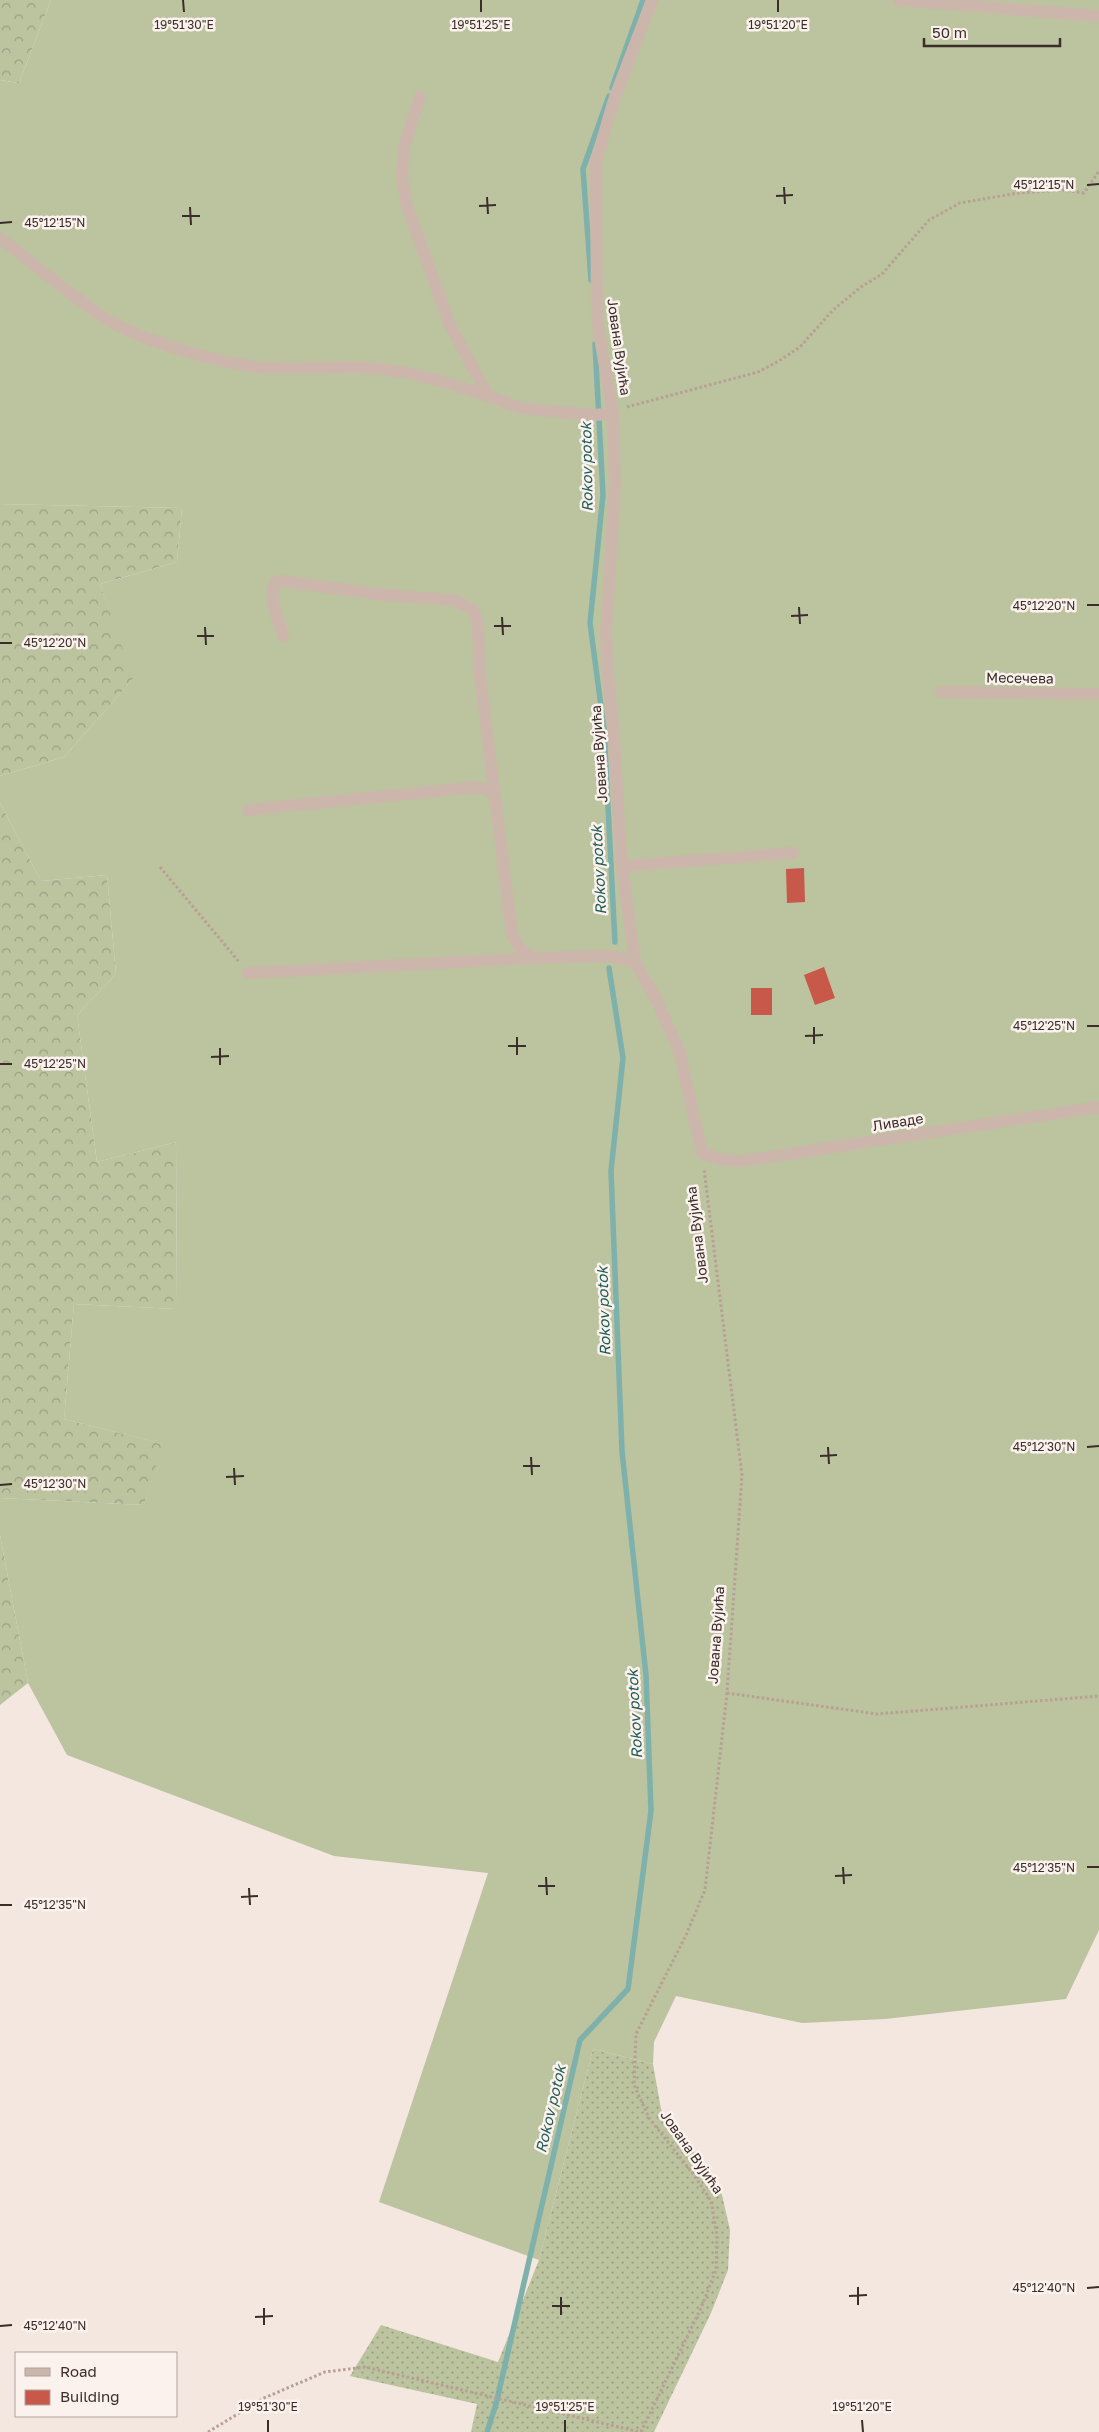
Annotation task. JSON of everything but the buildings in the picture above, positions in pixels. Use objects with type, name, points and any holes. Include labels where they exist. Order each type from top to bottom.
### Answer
[{"type":"street","name":"Јована Вујића","points":[[652,0],[615,97],[596,161],[597,320],[610,414],[615,483],[606,635],[622,866],[635,962],[655,997],[679,1050],[702,1153]]},
{"type":"street","points":[[899,0],[1099,16]]},
{"type":"street","points":[[420,97],[404,147],[402,177],[407,206],[450,325],[488,396]]},
{"type":"street","points":[[0,238],[103,317],[144,336],[189,352],[249,366],[360,367],[406,372],[444,382],[521,408],[589,415],[610,414]]},
{"type":"street","points":[[283,636],[280,622],[272,603],[271,591],[276,582],[283,581],[375,594],[455,600],[474,611],[478,623],[480,676],[512,934],[516,945],[524,953],[534,958]]},
{"type":"street","name":"Месечева","points":[[941,692],[1099,694]]},
{"type":"street","points":[[248,810],[477,787],[489,790],[496,798]]},
{"type":"street","points":[[622,866],[793,853]]},
{"type":"street","points":[[248,973],[534,958],[610,956],[635,962]]},
{"type":"street","name":"Ливаде","points":[[702,1153],[722,1160],[750,1160],[1099,1107]]},
{"type":"path","points":[[610,414],[632,405],[758,372],[779,361],[800,347],[833,310],[861,287],[882,274],[929,220],[960,203],[1018,193],[1063,190],[1084,194],[1099,171]]},
{"type":"path","points":[[160,866],[248,973]]},
{"type":"path","name":"Јована Вујића","points":[[641,2432],[701,2308],[716,2270],[717,2235],[711,2201],[694,2175],[649,2118],[634,2085],[636,2034],[686,1935],[705,1890],[727,1693],[742,1475],[702,1153]]},
{"type":"path","points":[[727,1693],[877,1714],[1099,1696]]},
{"type":"path","points":[[208,2432],[264,2398],[326,2372],[366,2367],[641,2432]]},
{"type":"green space","points":[[0,0],[51,0],[19,83],[0,80]]},
{"type":"green space","points":[[51,0],[1099,0],[1099,1930],[1066,1999],[885,2019],[802,2023],[676,1996],[654,2042],[653,2064],[593,2049],[539,2260],[379,2202],[488,1873],[334,1856],[67,1755],[28,1683],[0,1535],[0,1498],[144,1505],[163,1444],[64,1419],[74,1304],[176,1309],[177,1142],[97,1162],[77,1015],[116,974],[107,875],[41,881],[0,803],[0,776],[64,757],[133,679],[100,584],[177,562],[182,508],[0,504],[0,80],[19,83]]},
{"type":"green space","points":[[0,504],[182,508],[177,562],[100,584],[134,678],[64,757],[0,776]]},
{"type":"green space","points":[[0,803],[41,881],[107,875],[116,974],[77,1015],[97,1162],[177,1142],[176,1309],[74,1304],[64,1419],[164,1444],[144,1505],[0,1498]]},
{"type":"green space","points":[[0,1535],[28,1683],[0,1705]]},
{"type":"green space","points":[[593,2049],[653,2064],[661,2109],[678,2133],[705,2164],[722,2195],[730,2230],[728,2270],[711,2313],[654,2432],[471,2432],[477,2404],[350,2376],[381,2325],[498,2362],[539,2260]]},
{"type":"waterway","name":"Rokov potok","points":[[612,88],[643,0]]},
{"type":"waterway","name":"Rokov potok","points":[[591,280],[583,169],[609,96]]},
{"type":"waterway","name":"Rokov potok","points":[[595,344],[603,495],[590,623],[604,729],[615,942]]},
{"type":"waterway","name":"Rokov potok","points":[[487,2432],[496,2404],[580,2040],[628,1989],[651,1811],[646,1675],[622,1451],[611,1171],[623,1058],[609,968]]}]
